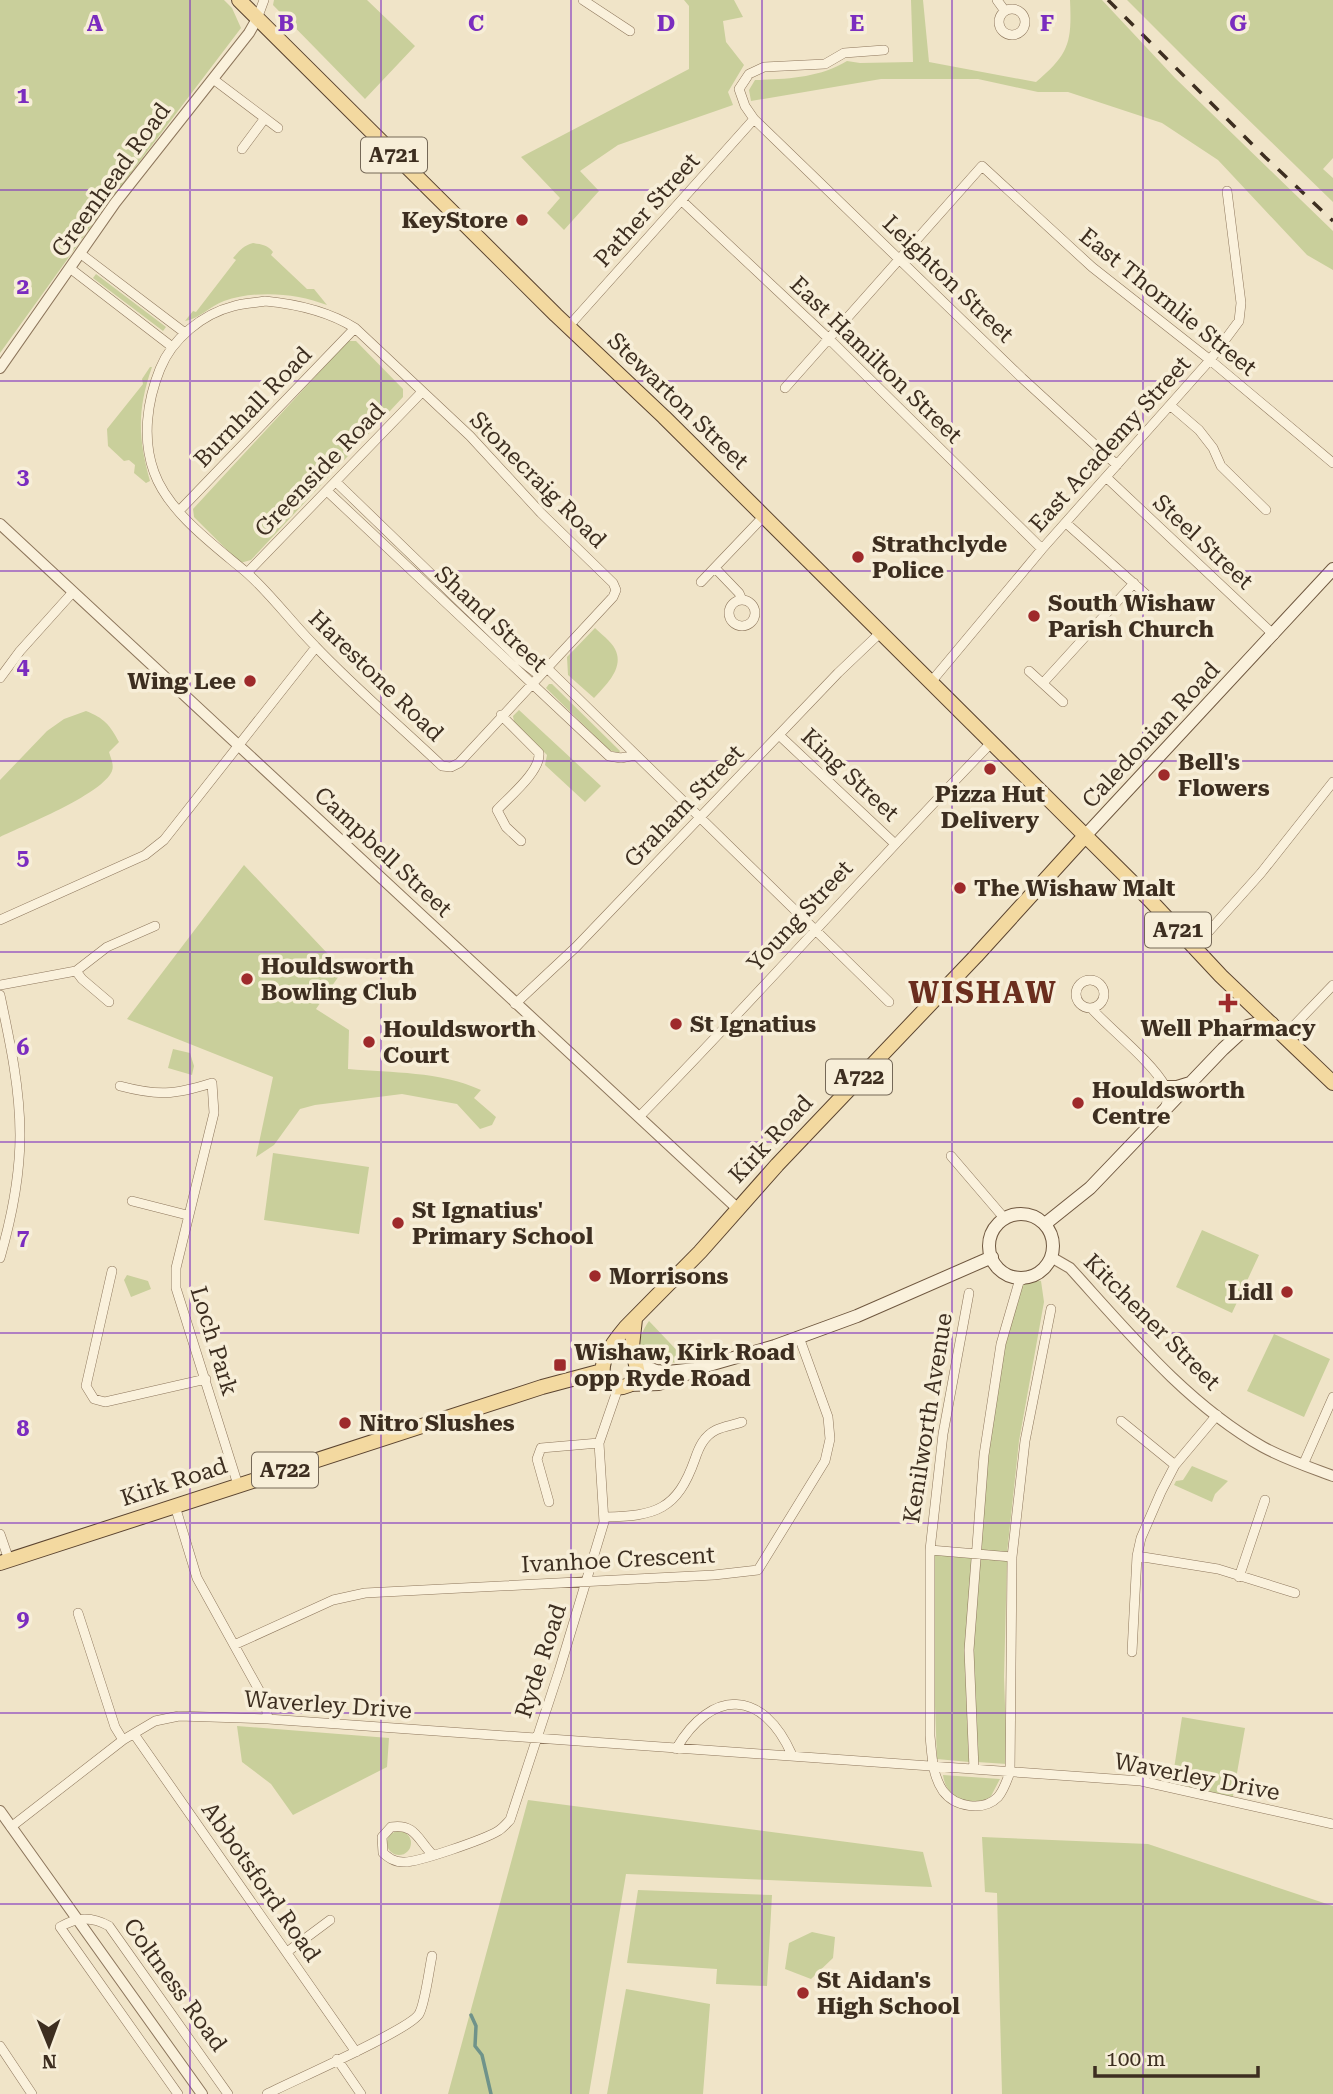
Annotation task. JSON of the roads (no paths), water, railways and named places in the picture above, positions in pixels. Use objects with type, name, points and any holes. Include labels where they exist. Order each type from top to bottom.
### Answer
[{"type":"main road","name":"Stewarton Street","points":[[239,0],[568,327],[664,417],[1084,836]]},
{"type":"main road","name":"Caledonian Road","points":[[1084,836],[1333,569]]},
{"type":"main road","name":"A721","points":[[1084,836],[1333,1083]]},
{"type":"main road","name":"Kirk Road","points":[[604,1365],[616,1340],[635,1319],[876,1059],[976,956],[1084,836]]},
{"type":"main road","points":[[1045,1224],[1090,1188],[1248,1026],[1272,1023]]},
{"type":"main road","points":[[1165,1087],[1187,1085],[1196,1079]]},
{"type":"main road","points":[[1019,1215],[1033,1217],[1045,1224],[1053,1246],[1051,1257],[1040,1272],[1025,1278],[1005,1274],[995,1265],[989,1248],[991,1237],[996,1227],[1005,1219],[1019,1215]]},
{"type":"main road","points":[[635,1361],[656,1371],[695,1369],[799,1338],[992,1257]]},
{"type":"main road","points":[[624,1386],[638,1374],[632,1346],[635,1319]]},
{"type":"main road","name":"Kirk Road","points":[[4,1562],[551,1384],[604,1365],[611,1355],[622,1352],[635,1361]]},
{"type":"main road","points":[[604,1365],[607,1382],[624,1386],[671,1382],[695,1369]]},
{"type":"street","points":[[257,19],[264,0]]},
{"type":"street","points":[[583,0],[630,31]]},
{"type":"street","points":[[997,0],[1005,11]]},
{"type":"street","name":"Greenhead Road","points":[[0,368],[115,203],[257,19]]},
{"type":"street","points":[[754,119],[739,89],[750,74],[764,68],[825,64],[844,53],[884,50]]},
{"type":"street","points":[[213,79],[278,128]]},
{"type":"street","points":[[242,149],[265,118]]},
{"type":"street","name":"Pather Street","points":[[568,327],[754,119]]},
{"type":"street","name":"Leighton Street","points":[[754,119],[1022,378],[1117,465]]},
{"type":"street","name":"East Thornlie Street","points":[[899,258],[982,166],[1092,267],[1210,360],[1333,463]]},
{"type":"street","name":"East Academy Street","points":[[930,682],[1042,549],[1171,406],[1239,321],[1241,303],[1227,191]]},
{"type":"street","name":"East Hamilton Street","points":[[682,201],[828,338],[1042,549]]},
{"type":"street","points":[[80,254],[185,333]]},
{"type":"street","points":[[785,388],[899,258]]},
{"type":"street","points":[[71,269],[172,346]]},
{"type":"street","name":"Stonecraig Road","points":[[185,333],[233,306],[265,302],[290,304],[338,317],[355,328],[421,393],[470,436],[541,513],[613,583],[616,590],[613,597],[547,668]]},
{"type":"street","name":"Burnhall Road","points":[[179,511],[355,328]]},
{"type":"street","name":"Harestone Road","points":[[185,333],[172,346],[153,386],[147,417],[153,471],[163,493],[231,562],[247,573],[316,647],[442,766],[459,763],[547,668]]},
{"type":"street","name":"Greenside Road","points":[[247,573],[421,393]]},
{"type":"street","points":[[1171,406],[1199,430],[1213,448],[1221,466],[1266,509]]},
{"type":"street","name":"Steel Street","points":[[1106,477],[1274,635]]},
{"type":"street","name":"Shand Street","points":[[336,482],[521,661],[539,675]]},
{"type":"street","name":"Shand Street","points":[[327,491],[609,756],[621,758],[635,755]]},
{"type":"street","points":[[701,582],[764,517]]},
{"type":"street","points":[[1066,523],[1159,606]]},
{"type":"street","name":"Campbell Street","points":[[0,524],[737,1209]]},
{"type":"street","points":[[715,568],[739,593],[742,600]]},
{"type":"street","points":[[1044,683],[1134,583]]},
{"type":"street","points":[[0,678],[20,651],[73,592]]},
{"type":"street","name":"Graham Street","points":[[515,1004],[576,947],[880,633]]},
{"type":"street","points":[[0,920],[145,855],[164,840],[316,647]]},
{"type":"street","name":"Shand Street","points":[[547,668],[889,1002]]},
{"type":"street","points":[[1029,671],[1063,702]]},
{"type":"street","points":[[501,715],[539,753],[535,769],[497,810],[506,827],[521,841]]},
{"type":"street","name":"King Street","points":[[779,735],[894,843]]},
{"type":"street","name":"Young Street","points":[[639,1117],[991,743]]},
{"type":"street","points":[[1194,948],[1261,873],[1333,782]]},
{"type":"street","points":[[0,985],[76,971],[107,947],[155,926]]},
{"type":"street","points":[[76,971],[109,1002]]},
{"type":"street","points":[[1284,1035],[1333,985]]},
{"type":"street","points":[[0,996],[12,1049],[20,1137],[7,1234],[0,1258]]},
{"type":"street","points":[[1091,1008],[1165,1087],[1168,1101],[1165,1109]]},
{"type":"street","name":"Loch Park","points":[[120,1086],[159,1094],[186,1092],[212,1083],[214,1113],[187,1215],[176,1268],[176,1288],[237,1485]]},
{"type":"street","points":[[951,1156],[1005,1219]]},
{"type":"street","points":[[132,1200],[187,1215]]},
{"type":"street","name":"Kitchener Street","points":[[1051,1257],[1070,1268],[1177,1382],[1217,1415],[1265,1448],[1333,1476]]},
{"type":"street","points":[[113,1271],[86,1386],[94,1399],[105,1402],[206,1379]]},
{"type":"street","points":[[974,1769],[969,1650],[984,1455],[1001,1344],[1018,1282],[1025,1278]]},
{"type":"street","name":"Kenilworth Avenue","points":[[933,1765],[930,1737],[930,1550],[943,1434],[970,1293]]},
{"type":"street","points":[[933,1765],[942,1790],[961,1805],[978,1806],[992,1801],[1006,1785],[1010,1772],[1012,1557],[1025,1441],[1051,1309]]},
{"type":"street","name":"Ivanhoe Crescent","points":[[234,1645],[332,1600],[351,1595],[714,1575],[758,1570],[825,1461],[830,1438],[828,1417],[799,1338]]},
{"type":"street","name":"Ryde Road","points":[[432,1854],[415,1831],[408,1827],[391,1827],[382,1837],[383,1853],[399,1862],[410,1862],[496,1833],[510,1820],[605,1517],[599,1443],[624,1386]]},
{"type":"street","points":[[1303,1465],[1333,1396]]},
{"type":"street","points":[[1132,1652],[1137,1556],[1141,1538],[1175,1465],[1217,1415]]},
{"type":"street","points":[[1121,1421],[1175,1465]]},
{"type":"street","points":[[605,1517],[630,1517],[654,1512],[678,1495],[687,1482],[701,1443],[716,1430],[742,1422]]},
{"type":"street","points":[[549,1502],[537,1459],[541,1448],[599,1443]]},
{"type":"street","points":[[1239,1577],[1265,1500]]},
{"type":"street","points":[[175,1506],[197,1578],[265,1701],[268,1719]]},
{"type":"street","points":[[0,1534],[4,1562]]},
{"type":"street","name":"Kenilworth Avenue","points":[[930,1550],[1012,1557]]},
{"type":"street","points":[[1137,1556],[1199,1565],[1295,1593]]},
{"type":"street","points":[[78,1614],[115,1727],[123,1741]]},
{"type":"street","points":[[676,1749],[687,1730],[704,1716],[723,1706],[745,1704],[768,1717],[783,1734],[792,1755]]},
{"type":"street","name":"Waverley Drive","points":[[11,1827],[123,1741],[155,1721],[179,1716],[268,1719],[1141,1781],[1333,1824]]},
{"type":"street","name":"Abbotsford Road","points":[[134,1734],[356,2052]]},
{"type":"street","name":"Coltness Road","points":[[0,1811],[202,2094]]},
{"type":"street","points":[[77,1918],[60,1927],[178,2094]]},
{"type":"street","name":"Coltness Road","points":[[77,1918],[98,1920],[109,1926],[228,2094]]},
{"type":"street","points":[[288,1952],[330,1920]]},
{"type":"street","points":[[267,2094],[356,2052],[410,2022],[419,2014],[432,1956]]},
{"type":"street","points":[[0,2046],[32,2094]]},
{"type":"street","points":[[337,2059],[361,2094]]},
{"type":"waterway","points":[[471,2015],[476,2026],[475,2046],[482,2055],[491,2094]]},
{"type":"railway","points":[[1108,0],[1333,221]]},
{"type":"place","name":"KeyStore","points":[[522,220]]},
{"type":"place","name":"Strathclyde Police","points":[[858,557]]},
{"type":"place","name":"South Wishaw Parish Church","points":[[1034,616]]},
{"type":"place","name":"Wing Lee","points":[[250,681]]},
{"type":"place","name":"Pizza Hut Delivery","points":[[990,769]]},
{"type":"place","name":"Bell's Flowers","points":[[1164,775]]},
{"type":"place","name":"The Wishaw Malt","points":[[960,888]]},
{"type":"place","name":"Houldsworth Bowling Club","points":[[247,979]]},
{"type":"place","name":"Well Pharmacy","points":[[1228,1003]]},
{"type":"place","name":"St Ignatius","points":[[676,1024]]},
{"type":"place","name":"Houldsworth Court","points":[[369,1042]]},
{"type":"place","name":"Houldsworth Centre","points":[[1078,1103]]},
{"type":"place","name":"St Ignatius' Primary School","points":[[398,1223]]},
{"type":"place","name":"Morrisons","points":[[595,1276]]},
{"type":"place","name":"Lidl","points":[[1287,1292]]},
{"type":"place","name":"Wishaw, Kirk Road opp Ryde Road","points":[[560,1365]]},
{"type":"place","name":"Nitro Slushes","points":[[345,1423]]},
{"type":"place","name":"St Aidan's High School","points":[[803,1993]]},
{"type":"district","name":"WISHAW","points":[[983,992]]}]
